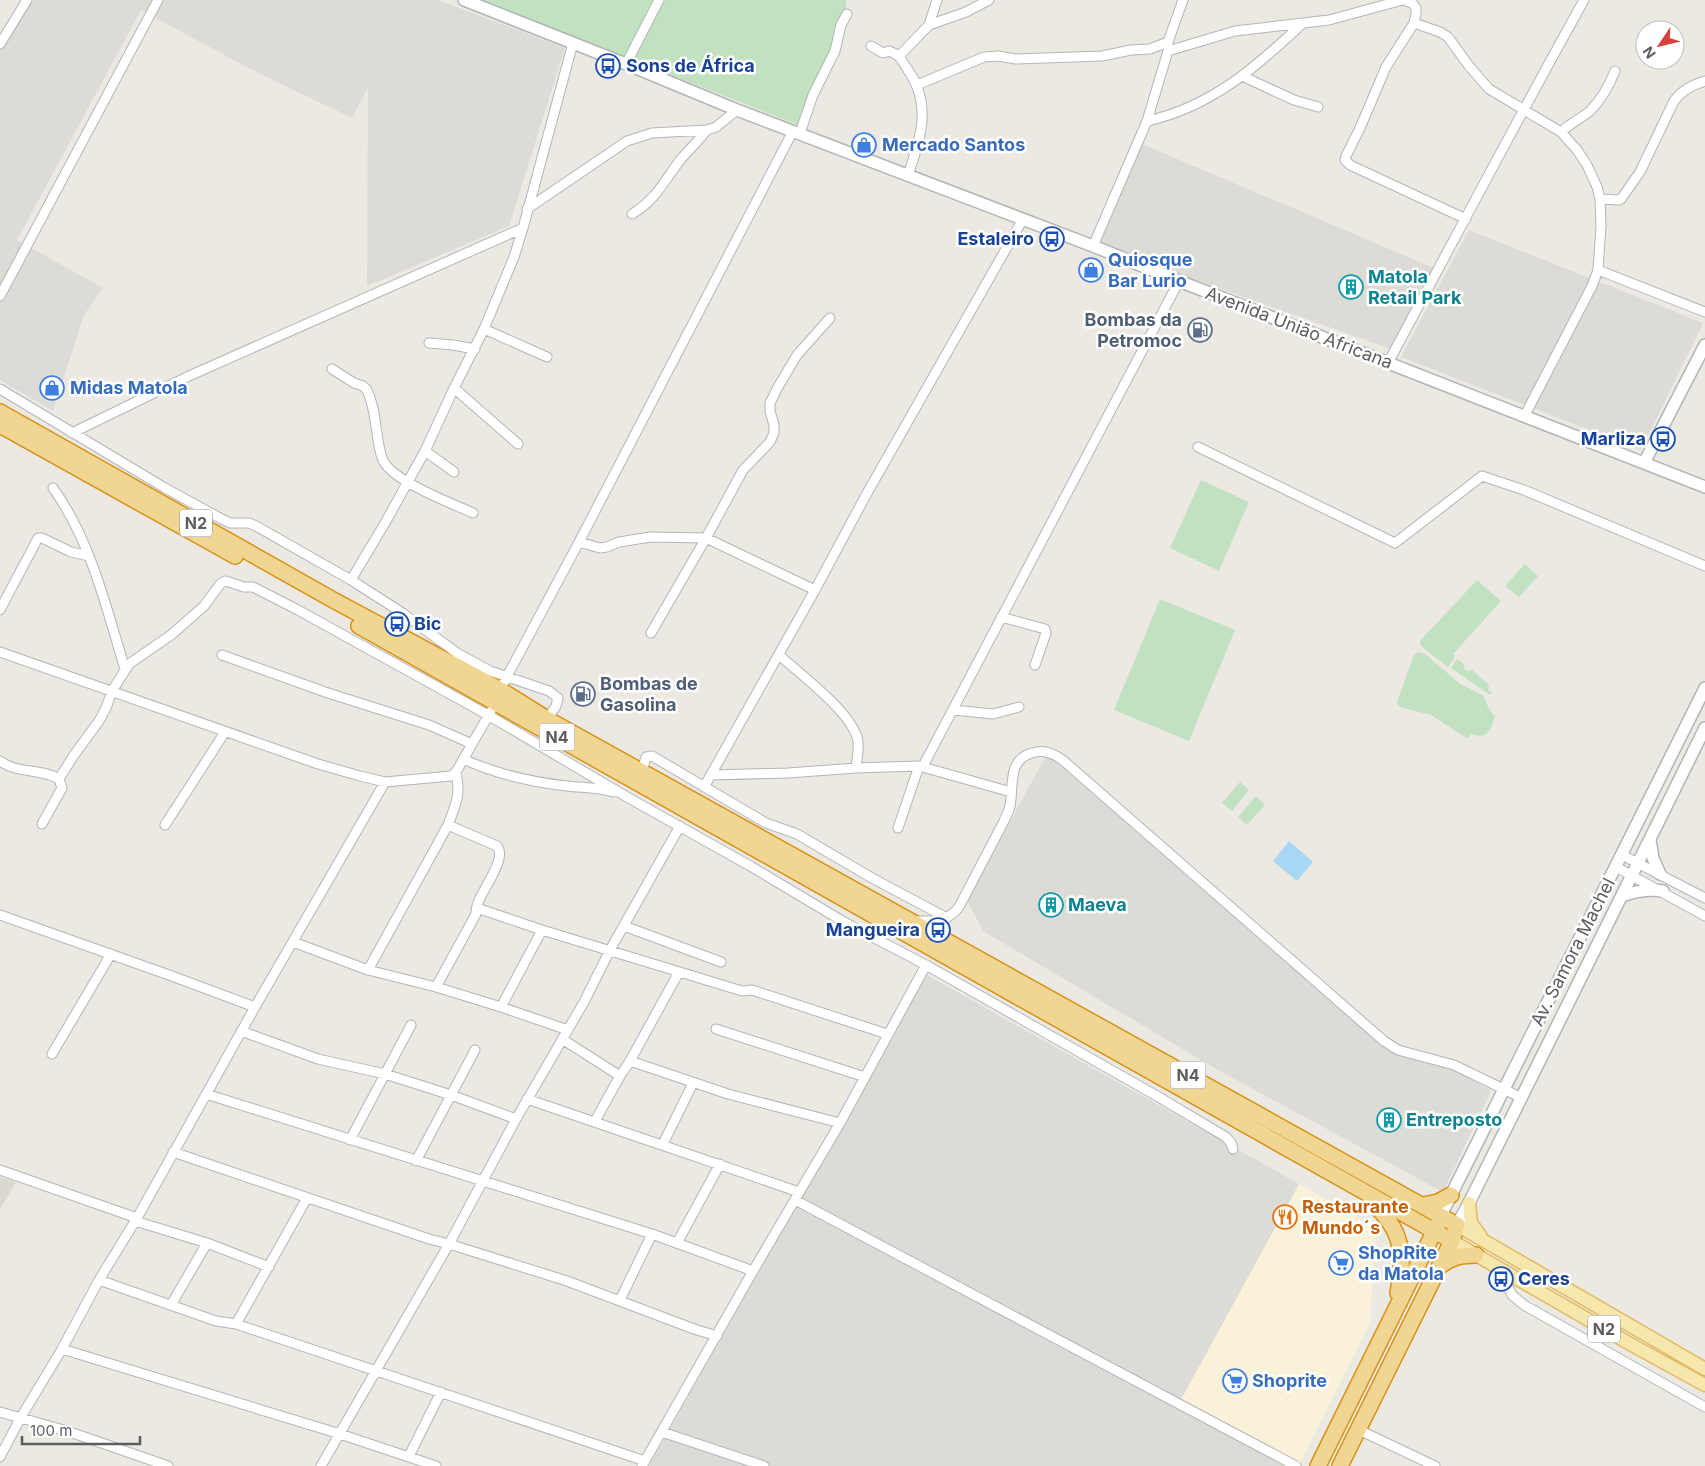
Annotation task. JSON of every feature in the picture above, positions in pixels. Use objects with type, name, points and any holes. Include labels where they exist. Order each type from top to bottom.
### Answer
[{"type":"highway","name":"N2","points":[[0,412],[335,602],[394,633]]},
{"type":"highway","name":"N2","points":[[0,426],[174,522]]},
{"type":"highway","name":"N4","points":[[174,522],[498,696],[547,719],[1457,1225]]},
{"type":"highway","name":"N4","points":[[394,633],[498,696],[1332,1175],[1452,1241]]},
{"type":"highway","points":[[1332,1175],[1374,1204],[1394,1229],[1402,1254],[1403,1264],[1396,1309]]},
{"type":"highway","points":[[1423,1205],[1438,1202],[1451,1195]]},
{"type":"highway","points":[[1318,1466],[1441,1215]]},
{"type":"highway","points":[[1340,1466],[1452,1241],[1457,1225]]},
{"type":"highway","points":[[1439,1267],[1456,1256],[1476,1255]]},
{"type":"main road","name":"Avenida União Africana","points":[[464,0],[737,110],[1093,246],[1705,487]]},
{"type":"main road","points":[[1644,463],[1705,345]]},
{"type":"main road","name":"Av. Samora Machel","points":[[1441,1215],[1705,688]]},
{"type":"main road","name":"Av. Samora Machel","points":[[1457,1225],[1705,728]]},
{"type":"main road","points":[[1650,840],[1653,858],[1660,874]]},
{"type":"main road","points":[[1622,896],[1644,890],[1663,891]]},
{"type":"main road","points":[[1469,1203],[1471,1223],[1487,1242]]},
{"type":"main road","name":"N2","points":[[1457,1225],[1705,1369]]},
{"type":"main road","name":"N2","points":[[1452,1241],[1705,1385]]},
{"type":"street","points":[[0,44],[27,0]]},
{"type":"street","points":[[0,296],[158,0]]},
{"type":"street","points":[[626,64],[659,0]]},
{"type":"street","points":[[900,56],[929,25],[937,0]]},
{"type":"street","points":[[929,25],[966,12],[989,0]]},
{"type":"street","points":[[1093,246],[1147,121],[1183,0]]},
{"type":"street","points":[[917,85],[984,57],[998,56],[1016,59],[1102,56],[1131,50],[1168,47],[1235,31],[1329,20],[1404,0],[1413,4],[1416,8],[1414,23],[1386,67],[1345,160],[1350,165],[1466,219]]},
{"type":"street","points":[[1388,363],[1466,219],[1523,108],[1584,0]]},
{"type":"street","points":[[0,652],[318,764],[384,782],[451,776],[456,772],[498,696],[796,132],[835,51],[841,25],[847,14]]},
{"type":"street","points":[[1414,23],[1440,32],[1448,37],[1489,89],[1561,132],[1587,165],[1597,187],[1600,198],[1601,226],[1598,270],[1592,286],[1525,415]]},
{"type":"street","points":[[1147,121],[1164,117],[1211,97],[1271,53],[1302,24]]},
{"type":"street","points":[[351,580],[425,451],[454,388],[475,349],[514,257],[573,43]]},
{"type":"street","points":[[871,46],[883,53],[889,51],[900,56],[917,85],[922,109],[922,124],[919,143],[908,175]]},
{"type":"street","points":[[1561,132],[1597,103],[1615,72]]},
{"type":"street","points":[[1242,76],[1294,100],[1318,107]]},
{"type":"street","points":[[1600,198],[1621,199],[1640,172],[1678,95],[1690,87],[1705,81]]},
{"type":"street","points":[[527,210],[619,147],[637,137],[670,130],[707,130],[716,127],[737,110]]},
{"type":"street","points":[[632,214],[645,207],[707,130]]},
{"type":"street","points":[[704,787],[779,656],[866,495],[1023,219]]},
{"type":"street","points":[[72,433],[189,376],[523,228]]},
{"type":"street","points":[[1598,270],[1705,312]]},
{"type":"street","points":[[898,828],[921,766],[953,710],[1179,281]]},
{"type":"street","points":[[651,633],[743,470],[770,442],[774,434],[774,425],[770,403],[778,387],[797,355],[830,318]]},
{"type":"street","points":[[484,329],[548,356]]},
{"type":"street","points":[[429,343],[475,349]]},
{"type":"street","points":[[332,369],[354,383],[364,386],[367,390],[375,419],[382,458],[388,468],[407,483],[473,513]]},
{"type":"street","points":[[454,388],[518,444]]},
{"type":"street","points":[[0,389],[165,488],[218,517],[230,523],[248,523],[256,526],[351,580],[457,653],[490,671],[498,696]]},
{"type":"street","points":[[1198,447],[1395,543],[1482,476],[1532,493],[1705,566]]},
{"type":"street","points":[[425,451],[454,472]]},
{"type":"street","points":[[53,488],[71,518],[89,556],[100,584],[125,669]]},
{"type":"street","points":[[579,542],[600,548],[619,542],[650,537],[706,538],[815,590]]},
{"type":"street","points":[[0,610],[38,538],[42,538],[71,552],[89,556]]},
{"type":"street","points":[[59,779],[99,721],[112,691],[129,664],[171,635],[204,606],[221,582],[226,581],[244,587],[253,587],[498,696],[627,797],[752,866],[844,922],[926,965],[1157,1096],[1226,1137],[1234,1149]]},
{"type":"street","points":[[1001,617],[1045,629],[1046,633],[1035,666]]},
{"type":"street","points":[[222,655],[328,693],[429,724],[472,744]]},
{"type":"street","points":[[779,656],[820,690],[850,723],[858,742],[856,768]]},
{"type":"street","points":[[498,696],[555,694],[558,702],[547,719]]},
{"type":"street","points":[[953,710],[993,714],[1019,707]]},
{"type":"street","points":[[165,825],[225,732]]},
{"type":"street","points":[[909,921],[938,921],[955,913],[960,907],[1010,806],[1012,773],[1018,761],[1026,754],[1036,751],[1047,752],[1056,755],[1384,1041],[1398,1050],[1454,1065],[1522,1098]]},
{"type":"street","points":[[642,772],[646,757],[652,756],[766,823],[797,834],[872,878],[947,918]]},
{"type":"street","points":[[462,759],[502,774],[559,785],[597,787],[627,797]]},
{"type":"street","points":[[0,761],[12,768],[46,774],[59,779]]},
{"type":"street","points":[[711,775],[921,766],[1011,792]]},
{"type":"street","points":[[368,970],[448,825],[459,792],[456,772]]},
{"type":"street","points":[[42,824],[62,788],[59,779]]},
{"type":"street","points":[[0,1457],[384,782]]},
{"type":"street","points":[[436,987],[476,914],[477,905],[499,859],[499,849],[448,825]]},
{"type":"street","points":[[321,1466],[374,1371],[449,1244],[527,1099],[568,1030],[610,950],[680,826]]},
{"type":"street","points":[[1622,854],[1705,898]]},
{"type":"street","points":[[1616,867],[1663,891],[1705,916]]},
{"type":"street","points":[[477,908],[542,930],[742,991],[752,990],[887,1034]]},
{"type":"street","points":[[0,916],[111,954],[255,1007]]},
{"type":"street","points":[[624,926],[721,962]]},
{"type":"street","points":[[501,1007],[542,930]]},
{"type":"street","points":[[293,942],[368,970],[436,987],[568,1030]]},
{"type":"street","points":[[52,1054],[111,954]]},
{"type":"street","points":[[99,1280],[216,1321],[236,1324],[441,1392],[643,1464],[840,1123],[926,965]]},
{"type":"street","points":[[595,1121],[679,972]]},
{"type":"street","points":[[350,1140],[411,1025]]},
{"type":"street","points":[[716,1029],[865,1077]]},
{"type":"street","points":[[241,1032],[318,1059],[385,1074],[451,1095],[516,1119]]},
{"type":"street","points":[[562,1038],[620,1076]]},
{"type":"street","points":[[416,1161],[475,1050]]},
{"type":"street","points":[[630,1061],[728,1094],[840,1123]]},
{"type":"street","points":[[663,1144],[693,1083]]},
{"type":"street","points":[[206,1094],[677,1242],[753,1271]]},
{"type":"street","points":[[527,1099],[720,1164],[797,1196],[1296,1466]]},
{"type":"street","points":[[173,1152],[429,1239],[567,1281],[717,1336]]},
{"type":"street","points":[[677,1242],[720,1164]]},
{"type":"street","points":[[0,1170],[207,1243],[269,1267]]},
{"type":"street","points":[[236,1324],[307,1198]]},
{"type":"street","points":[[620,1300],[652,1234]]},
{"type":"street","points":[[171,1305],[207,1243]]},
{"type":"street","points":[[1498,1268],[1512,1295],[1524,1304],[1705,1407]]},
{"type":"street","points":[[1632,1345],[1632,1364]]},
{"type":"street","points":[[62,1349],[340,1434],[436,1466]]},
{"type":"street","points":[[409,1456],[441,1392]]},
{"type":"street","points":[[0,1412],[67,1431],[168,1466]]},
{"type":"street","points":[[1359,1430],[1435,1466]]},
{"type":"street","points":[[662,1432],[764,1466]]},
{"type":"shaded area","points":[[27,0],[438,0],[565,48],[509,226],[367,286],[368,88],[352,118],[254,71],[141,10],[17,240],[103,288],[84,315],[53,411],[0,380],[0,46]]},
{"type":"shaded area","points":[[1142,144],[1434,268],[1394,350],[1099,246]]},
{"type":"shaded area","points":[[1469,230],[1703,323],[1641,450],[1401,357]]},
{"type":"shaded area","points":[[1047,754],[1390,1052],[1444,1064],[1491,1091],[1443,1192],[1218,1070],[983,931],[967,900]]},
{"type":"shaded area","points":[[927,975],[1299,1184],[1177,1407],[1285,1466],[649,1466]]},
{"type":"shaded area","points":[[0,1177],[16,1182],[0,1209]]},
{"type":"shaded area","points":[[1299,1184],[1376,1228],[1370,1323],[1299,1466],[1285,1466],[1176,1408]]},
{"type":"green space","points":[[481,0],[846,0],[846,12],[801,126]]},
{"type":"green space","points":[[1201,480],[1249,502],[1219,571],[1170,548]]},
{"type":"green space","points":[[1525,564],[1538,576],[1519,597],[1505,586]]},
{"type":"green space","points":[[1477,580],[1501,601],[1453,654],[1455,656],[1448,667],[1421,646],[1420,641]]},
{"type":"green space","points":[[1160,599],[1235,630],[1189,741],[1114,710]]},
{"type":"green space","points":[[1418,652],[1425,654],[1459,683],[1484,696],[1488,707],[1495,717],[1488,733],[1481,736],[1471,734],[1468,738],[1431,715],[1400,707],[1397,704],[1414,655]]},
{"type":"green space","points":[[1457,659],[1463,663],[1465,670],[1472,670],[1489,685],[1488,690],[1492,692],[1490,695],[1451,668]]},
{"type":"green space","points":[[1240,782],[1249,790],[1232,811],[1222,803]]},
{"type":"green space","points":[[1256,796],[1265,805],[1247,825],[1238,817]]},
{"type":"water","points":[[1289,841],[1313,862],[1297,881],[1273,861]]},
{"type":"place","name":"Sons de África","points":[[608,66]]},
{"type":"place","name":"Mercado Santos","points":[[864,145]]},
{"type":"place","name":"Estaleiro","points":[[1052,239]]},
{"type":"place","name":"Quiosque Bar Lurio","points":[[1091,270]]},
{"type":"place","name":"Matola Retail Park","points":[[1351,287]]},
{"type":"place","name":"Bombas da Petromoc","points":[[1200,330]]},
{"type":"place","name":"Midas Matola","points":[[52,388]]},
{"type":"place","name":"Marliza","points":[[1663,439]]},
{"type":"place","name":"Bic","points":[[397,624]]},
{"type":"place","name":"Bombas de Gasolina","points":[[583,694]]},
{"type":"place","name":"Maeva","points":[[1051,905]]},
{"type":"place","name":"Mangueira","points":[[938,930]]},
{"type":"place","name":"Entreposto","points":[[1389,1120]]},
{"type":"place","name":"Restaurante Mundo´s","points":[[1285,1217]]},
{"type":"place","name":"ShopRite da Matola","points":[[1341,1263]]},
{"type":"place","name":"Ceres","points":[[1501,1279]]},
{"type":"place","name":"Shoprite","points":[[1235,1381]]}]
